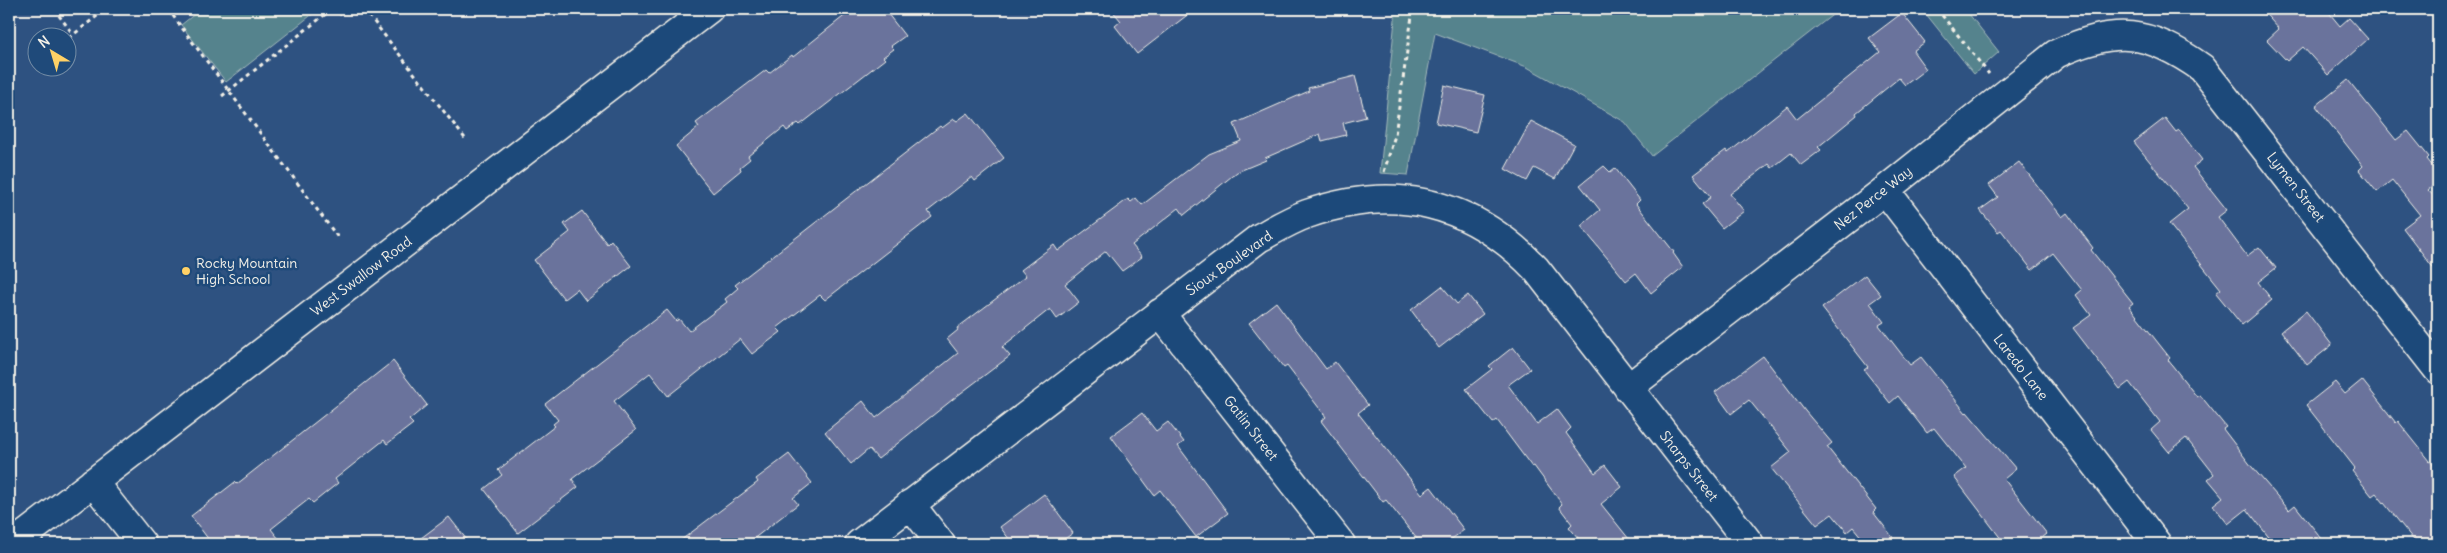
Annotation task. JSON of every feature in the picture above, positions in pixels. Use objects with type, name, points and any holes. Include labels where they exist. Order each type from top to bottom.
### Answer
[{"type":"street","name":"West Swallow Road","points":[[13,544],[709,9]]},
{"type":"street","name":"Nez Perce Way","points":[[1628,388],[1885,190],[2056,54],[2084,41],[2103,36],[2130,36]]},
{"type":"street","name":"Lymen Street","points":[[2130,36],[2159,42],[2177,50],[2202,68],[2438,370]]},
{"type":"street","name":"Laredo Lane","points":[[1885,190],[2157,544]]},
{"type":"street","name":"Sioux Boulevard","points":[[859,544],[1259,238],[1305,214],[1342,204],[1376,199],[1404,200],[1436,205],[1461,214],[1491,229],[1517,249],[1536,269],[1628,388]]},
{"type":"street","name":"Gatlin Street","points":[[1160,313],[1341,544]]},
{"type":"street","name":"Sharps Street","points":[[1628,388],[1750,544]]},
{"type":"street","points":[[93,482],[142,544]]},
{"type":"street","points":[[910,504],[941,544]]},
{"type":"path","points":[[54,9],[68,28]]},
{"type":"path","points":[[78,30],[106,9]]},
{"type":"path","points":[[168,9],[339,239]]},
{"type":"path","points":[[222,96],[333,9],[339,15],[346,9]]},
{"type":"path","points":[[364,9],[467,141]]},
{"type":"path","points":[[1376,199],[1395,135],[1413,9]]},
{"type":"path","points":[[1937,9],[2005,94]]},
{"type":"green space","points":[[201,9],[319,9],[226,82],[181,25]]},
{"type":"green space","points":[[1396,9],[1840,9],[1652,156],[1625,122],[1527,67],[1435,33],[1408,175],[1380,173]]},
{"type":"green space","points":[[1922,9],[1965,9],[1999,52],[1974,74]]},
{"type":"building","points":[[853,9],[884,9],[905,36],[891,46],[894,49],[883,57],[885,59],[800,125],[798,123],[787,131],[784,127],[748,156],[750,159],[740,167],[741,170],[713,193],[676,146],[699,127],[696,123],[766,70],[769,73],[792,55],[793,57]]},
{"type":"building","points":[[1111,9],[1195,9],[1137,54],[1115,26],[1121,21]]},
{"type":"building","points":[[2261,9],[2326,9],[2340,26],[2349,18],[2368,39],[2328,75],[2303,47],[2287,61],[2267,40],[2279,29]]},
{"type":"building","points":[[1902,13],[1925,42],[1913,51],[1926,69],[1905,85],[1899,78],[1856,113],[1857,115],[1818,147],[1821,150],[1801,165],[1791,153],[1772,168],[1769,164],[1730,194],[1744,211],[1722,228],[1702,204],[1711,197],[1693,175],[1726,150],[1728,153],[1787,106],[1797,119],[1880,52],[1869,38]]},
{"type":"building","points":[[1355,76],[1366,117],[1343,123],[1346,135],[1322,141],[1320,134],[1237,172],[1184,215],[1179,208],[1132,245],[1142,257],[1122,271],[1106,251],[1065,284],[1079,302],[1057,319],[1050,309],[1002,347],[1010,356],[878,459],[869,449],[851,464],[825,432],[863,401],[876,418],[958,353],[947,339],[958,330],[957,328],[1026,276],[1021,270],[1054,245],[1058,251],[1128,199],[1131,202],[1136,198],[1142,205],[1209,154],[1241,141],[1234,124],[1309,91],[1308,88]]},
{"type":"building","points":[[2348,80],[2396,140],[2408,131],[2429,157],[2427,159],[2438,173],[2438,182],[2428,190],[2438,201],[2438,274],[2403,228],[2420,215],[2392,180],[2377,192],[2359,170],[2363,166],[2316,106]]},
{"type":"building","points":[[1444,85],[1485,95],[1476,132],[1436,123]]},
{"type":"building","points":[[968,113],[1004,158],[975,181],[972,177],[928,211],[932,217],[825,300],[820,295],[777,328],[781,332],[752,354],[740,339],[668,396],[650,373],[614,401],[636,430],[572,479],[578,487],[518,533],[484,489],[502,475],[498,470],[555,426],[553,424],[558,420],[545,404],[667,310],[676,321],[679,319],[689,331],[727,302],[725,299],[738,288],[735,285],[940,126],[942,128],[954,119],[957,121]]},
{"type":"building","points":[[2165,118],[2176,132],[2179,130],[2202,160],[2193,167],[2227,210],[2218,217],[2247,256],[2259,247],[2276,268],[2258,282],[2272,300],[2242,325],[2216,293],[2221,289],[2169,224],[2188,209],[2134,142]]},
{"type":"building","points":[[1531,121],[1574,144],[1555,179],[1534,168],[1527,181],[1505,169]]},
{"type":"building","points":[[2019,162],[2062,217],[2067,213],[2093,248],[2091,250],[2133,303],[2129,306],[2170,358],[2168,360],[2197,397],[2200,395],[2226,427],[2223,429],[2252,467],[2289,510],[2295,505],[2326,544],[2274,544],[2247,509],[2228,524],[2213,505],[2223,497],[2208,479],[2214,474],[2186,438],[2169,452],[2151,430],[2160,422],[2129,382],[2120,389],[2073,328],[2091,315],[2076,295],[2082,290],[2053,253],[2032,270],[2001,230],[1998,232],[1980,210],[1998,197],[1989,185]]},
{"type":"building","points":[[1604,166],[1610,172],[1615,168],[1640,200],[1636,204],[1674,252],[1683,267],[1651,293],[1636,273],[1626,281],[1581,226],[1600,210],[1580,185]]},
{"type":"building","points":[[582,211],[607,244],[611,240],[631,266],[586,301],[577,289],[564,299],[534,260],[570,232],[564,224]]},
{"type":"building","points":[[1865,275],[1881,295],[1870,303],[1884,322],[1879,325],[1910,365],[1921,357],[1966,413],[2016,469],[2004,479],[2047,534],[2034,544],[2005,544],[1954,477],[1966,468],[1934,428],[1927,433],[1898,396],[1890,403],[1864,370],[1868,367],[1822,308]]},
{"type":"building","points":[[1442,286],[1457,304],[1468,295],[1483,314],[1439,348],[1411,310]]},
{"type":"building","points":[[1276,302],[1326,369],[1335,362],[1368,405],[1358,413],[1422,494],[1431,487],[1464,530],[1445,544],[1421,544],[1386,500],[1383,502],[1321,421],[1326,417],[1287,366],[1284,368],[1249,323]]},
{"type":"building","points":[[2306,311],[2332,345],[2307,365],[2281,331]]},
{"type":"building","points":[[1513,347],[1530,369],[1508,385],[1537,424],[1557,409],[1571,428],[1566,433],[1595,473],[1605,465],[1622,487],[1601,504],[1633,544],[1583,544],[1569,527],[1572,524],[1559,507],[1562,504],[1534,466],[1532,467],[1497,420],[1493,423],[1466,389],[1492,369],[1489,366]]},
{"type":"building","points":[[1763,356],[1832,443],[1827,447],[1876,509],[1873,512],[1898,544],[1867,544],[1853,527],[1847,532],[1832,514],[1817,525],[1771,468],[1791,452],[1749,400],[1731,414],[1715,392]]},
{"type":"building","points":[[393,361],[427,405],[409,420],[413,424],[387,444],[384,440],[335,479],[338,483],[313,503],[309,499],[271,529],[283,544],[212,544],[191,516],[235,482],[237,484]]},
{"type":"building","points":[[2362,380],[2438,471],[2438,544],[2417,544],[2376,493],[2372,496],[2352,471],[2355,468],[2306,405],[2335,382],[2345,394]]},
{"type":"building","points":[[1142,413],[1156,431],[1168,422],[1184,442],[1178,446],[1228,513],[1196,537],[1160,490],[1154,495],[1111,436]]},
{"type":"building","points":[[789,454],[812,483],[793,498],[798,504],[747,544],[676,544],[758,482],[756,479]]},
{"type":"building","points":[[1044,494],[1073,533],[1058,544],[1013,544],[1000,527]]},
{"type":"building","points":[[449,517],[470,544],[413,544]]},
{"type":"place","name":"Rocky Mountain High School","points":[[186,271]]}]
